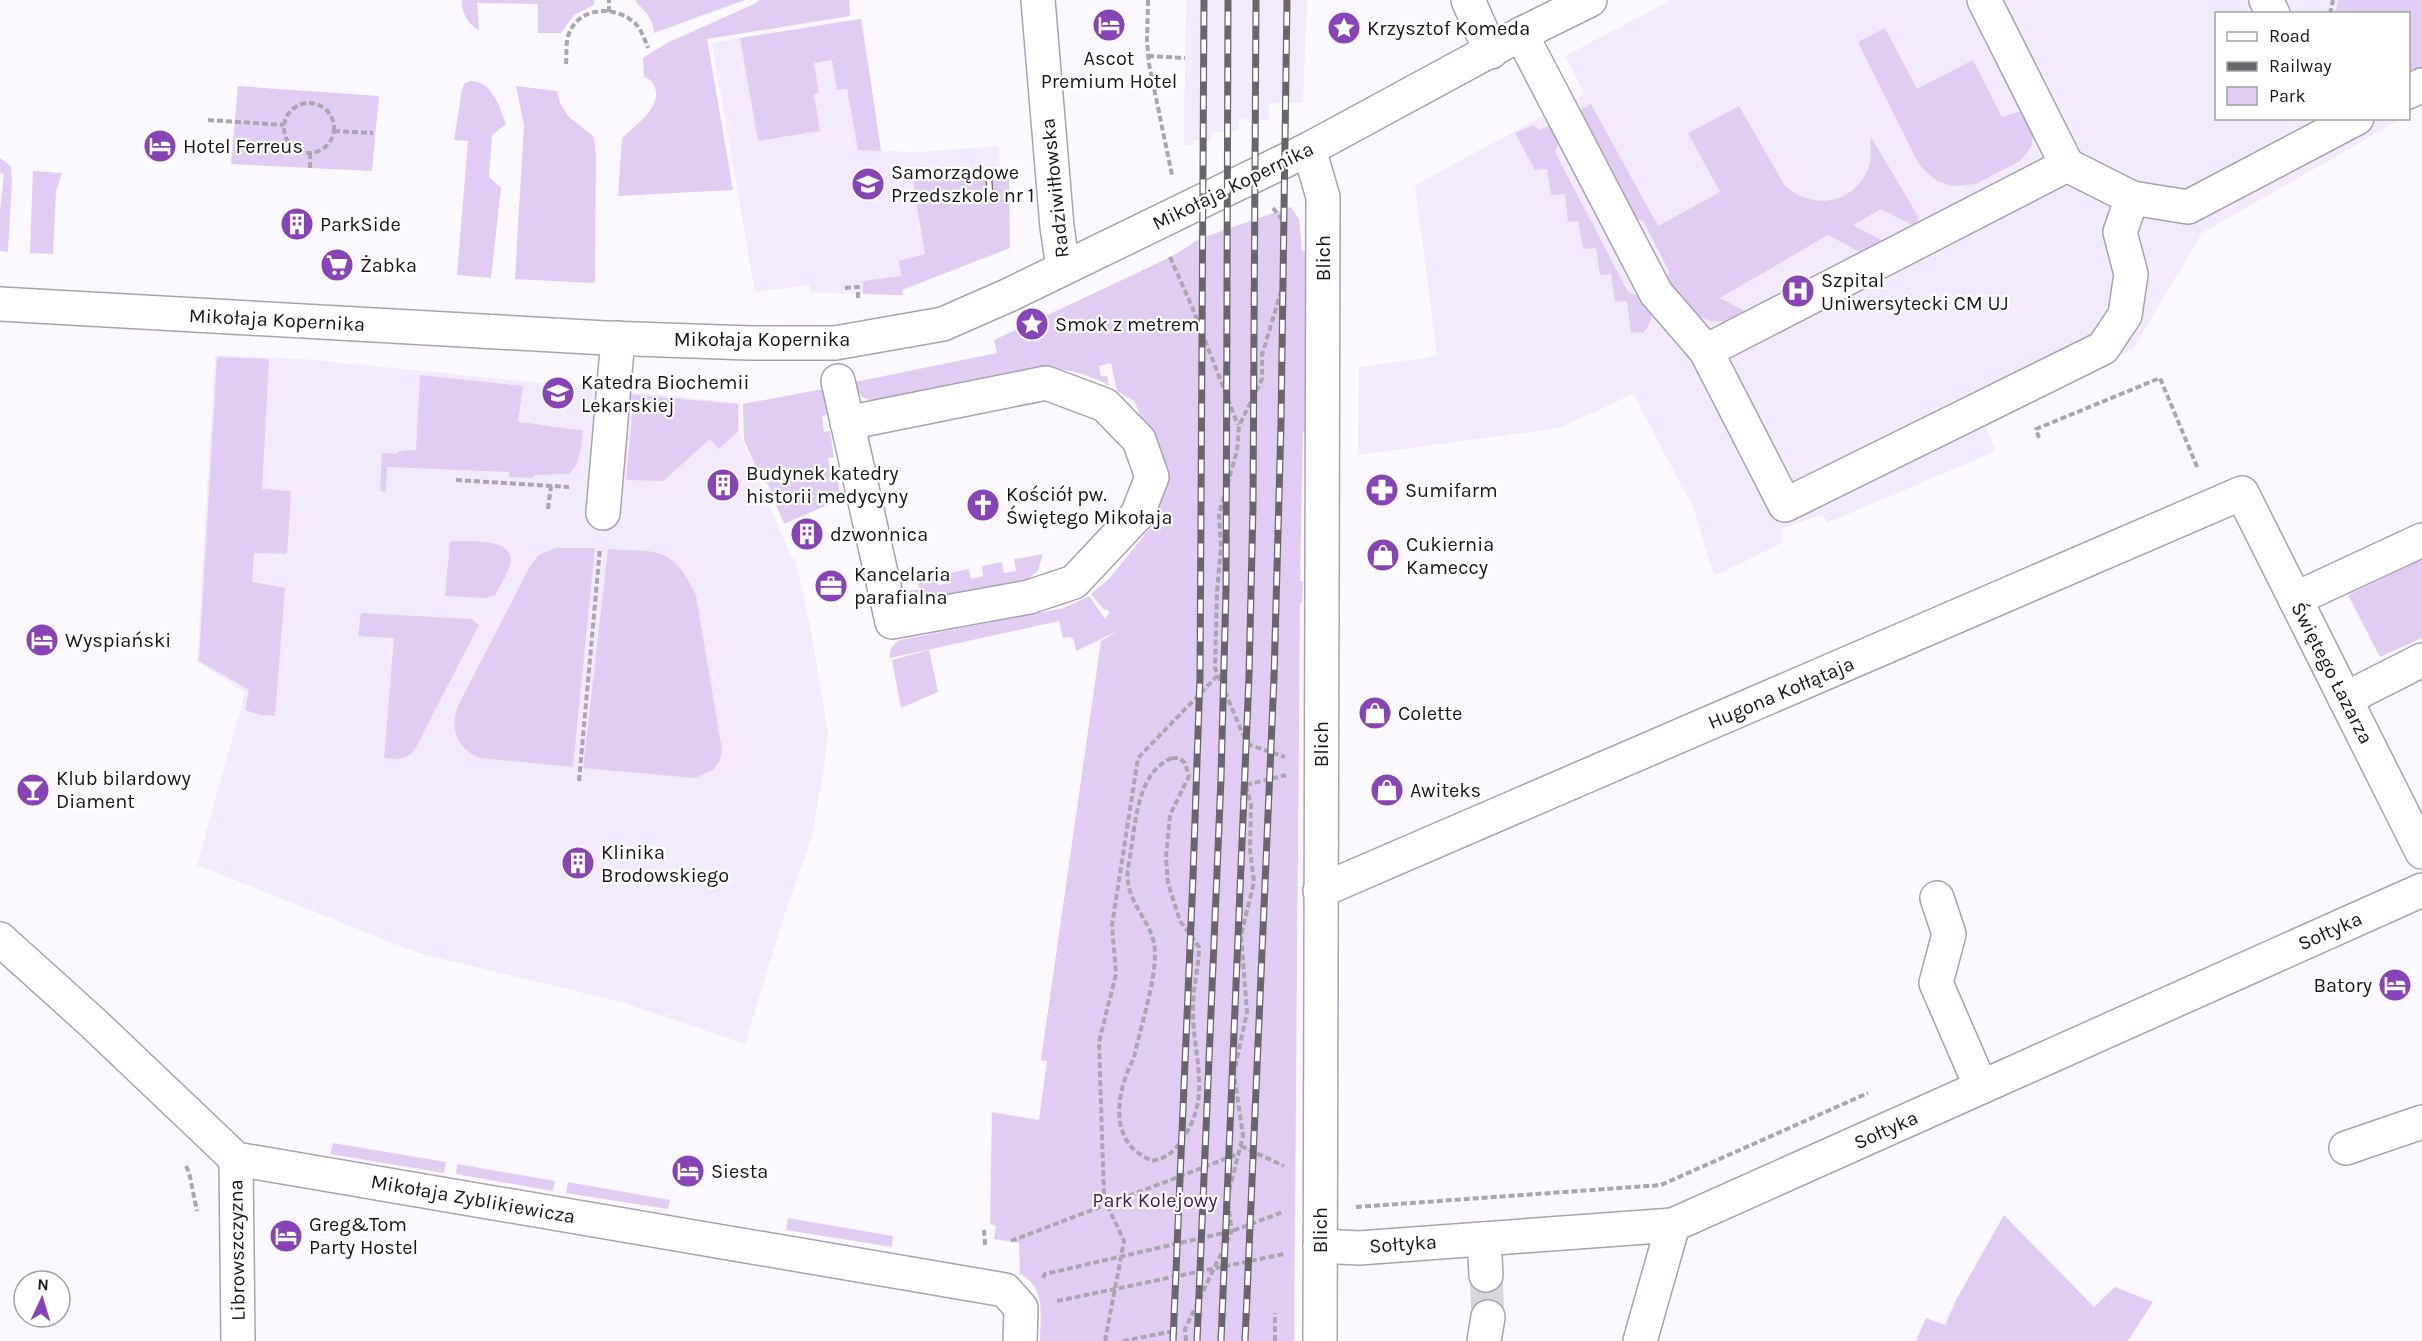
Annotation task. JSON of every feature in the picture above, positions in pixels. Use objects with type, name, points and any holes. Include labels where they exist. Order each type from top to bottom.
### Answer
[{"type":"street","name":"Radziwiłłowska","points":[[1038,0],[1056,227],[1063,268]]},
{"type":"street","points":[[1468,0],[1491,52]]},
{"type":"street","name":"Mikołaja Kopernika","points":[[0,304],[618,338],[750,343],[835,343],[943,324],[1309,149],[1385,106],[1590,0]]},
{"type":"street","points":[[1984,0],[2067,165],[2133,198],[2187,207],[2338,123]]},
{"type":"street","points":[[1521,34],[1656,293],[1706,351],[1785,505],[2103,348],[2125,315],[2131,274],[2120,232],[2133,198]]},
{"type":"street","name":"Blich","points":[[1309,149],[1323,197],[1320,1341]]},
{"type":"street","points":[[1706,351],[2067,165]]},
{"type":"street","points":[[603,513],[618,338]]},
{"type":"street","points":[[838,381],[847,423],[892,622],[1029,597],[1074,582],[1137,515],[1152,477],[1139,440],[1105,405],[1046,383],[847,423]]},
{"type":"street","name":"Hugona Kołłątaja","points":[[1320,891],[2242,493]]},
{"type":"street","name":"Świętego Łazarza","points":[[2242,493],[2422,852]]},
{"type":"street","points":[[2295,599],[2422,540]]},
{"type":"street","points":[[2345,699],[2422,660]]},
{"type":"street","name":"Sołtyka","points":[[1320,1246],[1359,1248],[1673,1225],[2422,890]]},
{"type":"street","points":[[1937,898],[1949,934],[1936,983],[1981,1087]]},
{"type":"street","points":[[0,939],[92,1022],[236,1159]]},
{"type":"street","points":[[2346,1148],[2422,1122]]},
{"type":"street","name":"Mikołaja Zyblikiewicza","points":[[236,1159],[1005,1290],[1021,1308]]},
{"type":"street","name":"Librowszczyzna","points":[[236,1159],[238,1341]]},
{"type":"street","points":[[1640,1341],[1673,1225]]},
{"type":"street","points":[[1484,1239],[1486,1275]]},
{"type":"street","points":[[1020,1341],[1021,1308]]},
{"type":"path","points":[[609,0],[609,12]]},
{"type":"path","points":[[1148,0],[1148,56],[1172,176]]},
{"type":"path","points":[[566,64],[568,36],[574,25],[592,12],[618,12],[634,22],[641,31],[648,48]]},
{"type":"path","points":[[1148,56],[1185,58]]},
{"type":"path","points":[[308,103],[325,108],[333,123],[334,131],[326,147],[310,154],[295,149],[289,144],[283,130],[284,125],[287,115],[293,108],[308,103]]},
{"type":"path","points":[[208,120],[284,125]]},
{"type":"path","points":[[334,131],[373,133]]},
{"type":"path","points":[[310,154],[310,168]]},
{"type":"path","points":[[1273,207],[1290,229]]},
{"type":"path","points":[[1167,251],[1190,302],[1239,426]]},
{"type":"path","points":[[1186,1341],[1185,1329],[1232,1231],[1227,1199],[1243,1136],[1234,1073],[1247,1012],[1241,935],[1254,882],[1250,850],[1251,805],[1246,785],[1246,744],[1215,668],[1217,591],[1221,547],[1220,514],[1237,451],[1239,426],[1262,379],[1262,355],[1283,284]]},
{"type":"path","points":[[845,288],[858,286],[858,304]]},
{"type":"path","points":[[2039,438],[2036,429],[2160,378],[2198,470]]},
{"type":"path","points":[[2110,399],[2113,406]]},
{"type":"path","points":[[456,480],[568,488],[578,481]]},
{"type":"path","points":[[548,509],[551,486]]},
{"type":"path","points":[[579,781],[603,513]]},
{"type":"path","points":[[1105,1341],[1124,1241],[1104,1198],[1099,1042],[1116,975],[1112,925],[1138,758],[1218,675]]},
{"type":"path","points":[[1246,744],[1288,758]]},
{"type":"path","points":[[1120,870],[1146,922],[1156,953],[1134,1058],[1121,1089],[1122,1123],[1128,1143],[1138,1154],[1152,1161],[1164,1159],[1174,1151],[1187,1133],[1195,1118],[1200,1090],[1193,1038],[1192,1005],[1199,947],[1180,921],[1168,883],[1166,858],[1170,815],[1189,776],[1185,763],[1179,758],[1163,761],[1140,796],[1127,881]]},
{"type":"path","points":[[1246,785],[1288,774]]},
{"type":"path","points":[[1131,801],[1140,796]]},
{"type":"path","points":[[1356,1207],[1661,1185],[1878,1089]]},
{"type":"path","points":[[1241,1146],[1287,1167]]},
{"type":"path","points":[[1011,1241],[1239,1154]]},
{"type":"path","points":[[184,1164],[189,1172],[197,1213]]},
{"type":"path","points":[[1021,1308],[1046,1274],[1122,1254],[1232,1231],[1320,1199]]},
{"type":"path","points":[[984,1230],[985,1245]]},
{"type":"path","points":[[1021,1308],[1320,1246]]},
{"type":"path","points":[[1275,1313],[1275,1341]]},
{"type":"path","points":[[1123,1341],[1174,1331]]},
{"type":"shaded area","points":[[1186,0],[1307,0],[1303,103],[1269,103],[1269,120],[1239,119],[1238,131],[1212,132],[1211,141],[1194,140],[1193,145],[1184,145]]},
{"type":"shaded area","name":"Szpital Uniwersytecki CM UJ","points":[[1671,0],[2422,0],[2422,106],[2410,113],[2410,12],[2215,12],[2215,120],[2399,120],[2202,233],[2133,349],[1986,427],[1996,451],[1827,523],[1823,514],[1780,530],[1784,542],[1714,576],[1693,507],[1633,394],[1560,428],[1358,455],[1359,367],[1437,356],[1415,185],[1584,94],[1565,56]]},
{"type":"shaded area","name":"Samorządowe Przedszkole nr 1","points":[[862,18],[881,151],[919,152],[999,146],[1002,240],[900,275],[903,295],[811,293],[810,285],[755,292],[712,43]]},
{"type":"shaded area","points":[[215,355],[304,359],[740,403],[739,432],[792,559],[795,558],[810,626],[828,733],[812,836],[784,916],[745,1044],[621,1002],[418,953],[197,865],[245,693],[197,661]]},
{"type":"green space","points":[[462,0],[594,0],[594,5],[574,15],[561,33],[538,33],[538,4],[477,3],[479,30],[466,18]]},
{"type":"green space","points":[[635,0],[745,0],[654,33],[650,18]]},
{"type":"green space","points":[[760,0],[849,0],[850,16],[707,39],[733,190],[618,196],[622,138],[647,115],[655,101],[654,85],[644,77],[643,58],[667,43]]},
{"type":"green space","points":[[2339,0],[2422,0],[2422,69],[2410,75],[2410,12],[2335,12]]},
{"type":"green space","points":[[861,19],[881,151],[858,150],[847,89],[837,90],[832,60],[814,63],[819,93],[814,94],[820,131],[758,141],[740,38]]},
{"type":"green space","points":[[1885,28],[1917,89],[1973,60],[2002,117],[2022,111],[2034,131],[2031,147],[2020,161],[1976,184],[1953,186],[1937,181],[1921,167],[1858,42]]},
{"type":"green space","points":[[470,81],[478,82],[490,90],[498,102],[506,124],[492,135],[489,177],[501,188],[491,278],[457,275],[468,141],[454,140],[462,89],[464,84]]},
{"type":"green space","points":[[238,86],[379,96],[372,171],[231,164]]},
{"type":"green space","points":[[516,86],[557,91],[560,103],[568,116],[594,137],[596,155],[595,282],[515,279],[524,125]]},
{"type":"green space","points":[[1591,104],[1658,226],[1720,192],[1688,133],[1739,106],[1785,186],[1807,199],[1831,200],[1842,197],[1852,190],[1868,169],[1871,157],[1871,137],[1918,216],[1917,224],[1911,224],[1881,209],[1853,225],[1885,242],[1862,253],[1828,235],[1720,298],[1750,314],[1721,322],[1710,321],[1691,311],[1664,281],[1669,271],[1643,221],[1629,217],[1577,112]]},
{"type":"green space","points":[[1554,123],[1559,141],[1555,152],[1628,292],[1648,299],[1651,318],[1642,334],[1641,332],[1631,333],[1627,301],[1615,302],[1611,274],[1600,275],[1596,248],[1583,249],[1578,221],[1568,222],[1565,194],[1551,195],[1547,169],[1535,170],[1515,133],[1533,125],[1540,130]]},
{"type":"green space","points":[[0,158],[11,166],[8,252],[0,251],[0,211],[4,174],[0,173]]},
{"type":"green space","points":[[33,171],[62,173],[56,191],[53,254],[30,253]]},
{"type":"green space","points":[[1009,173],[1010,248],[902,290],[903,295],[863,294],[863,281],[901,276],[899,261],[925,254],[913,181]]},
{"type":"green space","name":"Park Kolejowy","points":[[1291,207],[1299,219],[1302,251],[1306,251],[1305,310],[1310,310],[1307,432],[1303,432],[1300,581],[1303,581],[1302,603],[1300,603],[1294,1341],[1040,1341],[1040,1303],[1035,1287],[1020,1274],[1019,1243],[994,1239],[996,1226],[990,1224],[992,1112],[1039,1120],[1047,1061],[1041,1060],[1101,641],[1120,630],[1076,651],[1074,640],[1070,637],[1063,638],[1059,621],[890,658],[890,652],[893,645],[900,640],[1064,608],[1089,596],[1105,619],[1110,612],[1104,610],[1091,594],[1109,579],[1154,523],[1160,459],[1134,401],[1117,391],[1111,363],[1099,366],[1101,376],[1107,376],[1109,385],[1077,372],[1043,369],[873,401],[862,397],[850,383],[997,353],[994,340],[1176,254],[1199,239]]},
{"type":"green space","points":[[217,357],[269,361],[262,489],[291,491],[287,554],[254,553],[252,582],[285,588],[275,716],[245,710],[249,690],[199,661]]},
{"type":"green space","points":[[420,375],[523,386],[518,422],[583,430],[576,465],[569,474],[534,475],[533,478],[509,477],[509,472],[387,467],[386,492],[380,491],[382,453],[397,454],[399,451],[416,450]]},
{"type":"green space","points":[[823,389],[827,415],[822,416],[824,432],[830,431],[834,457],[828,458],[831,474],[837,474],[841,499],[784,524],[768,484],[762,481],[744,440],[743,404]]},
{"type":"green space","points":[[626,394],[738,404],[738,431],[719,449],[710,439],[663,481],[626,480],[633,406]]},
{"type":"green space","points":[[450,542],[491,543],[500,545],[506,550],[510,556],[510,565],[495,595],[485,598],[445,596]]},
{"type":"green space","points":[[555,548],[595,548],[573,767],[479,758],[466,749],[457,738],[455,716],[457,708],[530,566],[539,555]]},
{"type":"green space","points":[[608,549],[639,550],[662,554],[679,567],[696,595],[722,750],[720,760],[714,769],[695,778],[583,768]]},
{"type":"green space","points":[[1043,554],[1038,571],[1028,579],[923,599],[915,598],[909,591],[919,589],[917,578],[937,575],[938,585],[951,583],[950,573],[969,569],[971,579],[983,576],[982,566],[1002,562],[1004,573],[1016,571],[1014,559]]},
{"type":"green space","points":[[2422,559],[2422,638],[2380,657],[2348,595]]},
{"type":"green space","points":[[361,613],[471,619],[479,625],[415,749],[409,756],[397,759],[384,758],[394,638],[358,636]]},
{"type":"green space","points":[[929,650],[938,692],[901,708],[892,660]]},
{"type":"green space","points":[[333,1143],[446,1162],[444,1173],[330,1154]]},
{"type":"green space","points":[[457,1164],[555,1181],[553,1191],[456,1174]]},
{"type":"green space","points":[[568,1182],[670,1200],[668,1209],[566,1193]]},
{"type":"green space","points":[[2004,1215],[2094,1307],[2115,1287],[2153,1302],[2128,1341],[1916,1341],[1926,1318],[1945,1325],[1956,1300]]},
{"type":"green space","points":[[788,1218],[893,1236],[892,1247],[786,1230]]},
{"type":"tunnel","points":[[1486,1275],[1488,1317]]},
{"type":"railway","points":[[1173,1341],[1200,676],[1204,0]]},
{"type":"railway","points":[[1197,1341],[1221,778],[1226,590],[1228,0]]},
{"type":"railway","points":[[1221,1341],[1249,676],[1253,506],[1256,0]]},
{"type":"railway","points":[[1245,1341],[1274,678],[1281,423],[1287,0]]},
{"type":"railway","points":[[989,180],[990,197]]},
{"type":"place","name":"Ascot Premium Hotel","points":[[1109,25]]},
{"type":"place","name":"Krzysztof Komeda","points":[[1344,28]]},
{"type":"place","name":"Hotel Ferreus","points":[[160,146]]},
{"type":"place","name":"Samorządowe Przedszkole nr 1","points":[[868,184]]},
{"type":"place","name":"ParkSide","points":[[297,224]]},
{"type":"place","name":"Żabka","points":[[337,265]]},
{"type":"place","name":"Szpital Uniwersytecki CM UJ","points":[[1798,291]]},
{"type":"place","name":"Smok z metrem","points":[[1032,324]]},
{"type":"place","name":"Katedra Biochemii Lekarskiej","points":[[558,393]]},
{"type":"place","name":"Budynek katedry historii medycyny","points":[[723,485]]},
{"type":"place","name":"Sumifarm","points":[[1382,490]]},
{"type":"place","name":"Kościół pw. Świętego Mikołaja","points":[[983,505]]},
{"type":"place","name":"dzwonnica","points":[[807,534]]},
{"type":"place","name":"Cukiernia Kameccy","points":[[1383,555]]},
{"type":"place","name":"Kancelaria parafialna","points":[[831,586]]},
{"type":"place","name":"Wyspiański","points":[[42,640]]},
{"type":"place","name":"Colette","points":[[1375,713]]},
{"type":"place","name":"Klub bilardowy Diament","points":[[33,790]]},
{"type":"place","name":"Awiteks","points":[[1387,790]]},
{"type":"place","name":"Klinika Brodowskiego","points":[[578,863]]},
{"type":"place","name":"Batory","points":[[2395,985]]},
{"type":"place","name":"Siesta","points":[[688,1171]]},
{"type":"place","name":"Greg&Tom Party Hostel","points":[[286,1236]]}]
